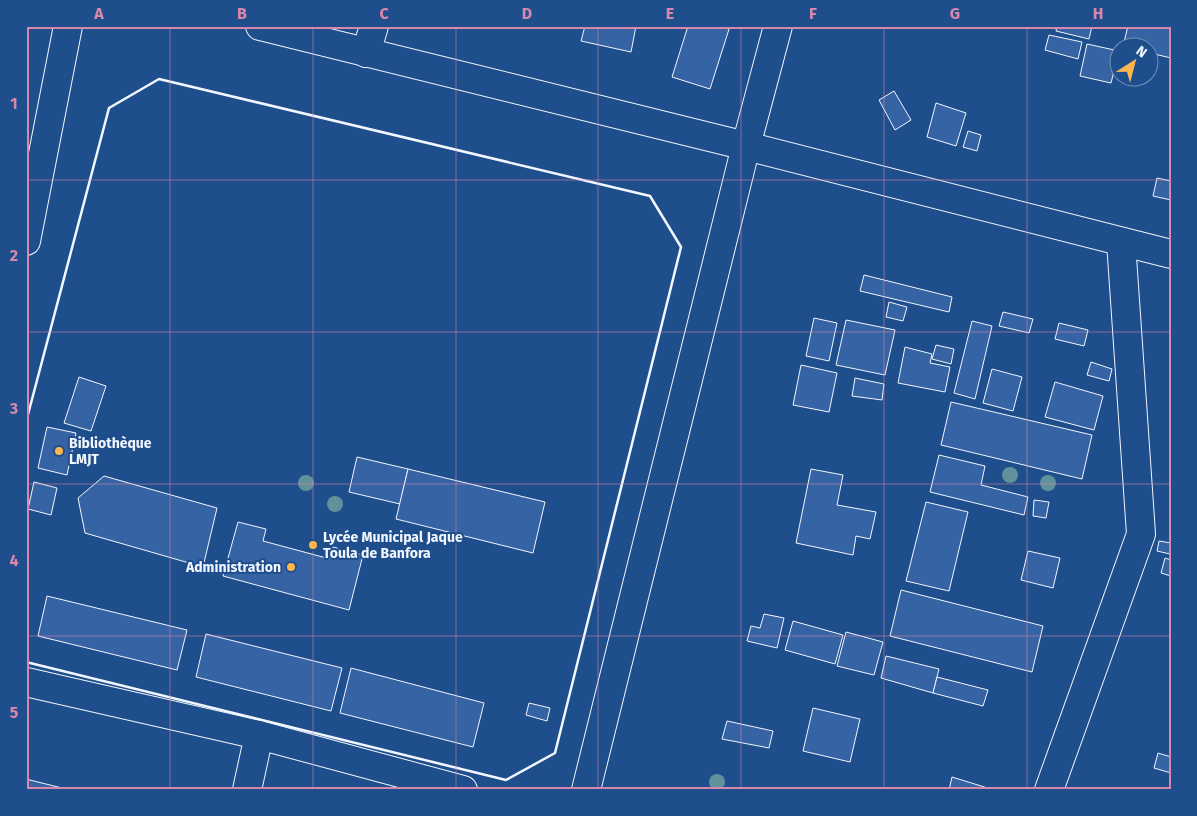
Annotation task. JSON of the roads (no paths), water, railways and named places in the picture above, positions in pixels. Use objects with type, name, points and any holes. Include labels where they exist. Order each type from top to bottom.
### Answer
[{"type":"street","points":[[26,241],[68,26]]},
{"type":"street","points":[[260,26],[746,146],[1171,254]]},
{"type":"street","points":[[366,52],[374,26]]},
{"type":"street","points":[[586,790],[746,146],[778,26]]},
{"type":"street","points":[[1049,790],[1141,534],[1121,242]]},
{"type":"street","points":[[26,682],[259,735],[463,790]]},
{"type":"street","points":[[247,790],[259,735]]},
{"type":"place","name":"Bibliothèque LMJT","points":[[59,451]]},
{"type":"place","name":"Lycée Municipal Jaque Toula de Banfora","points":[[313,545]]},
{"type":"place","name":"Administration","points":[[291,567]]}]
